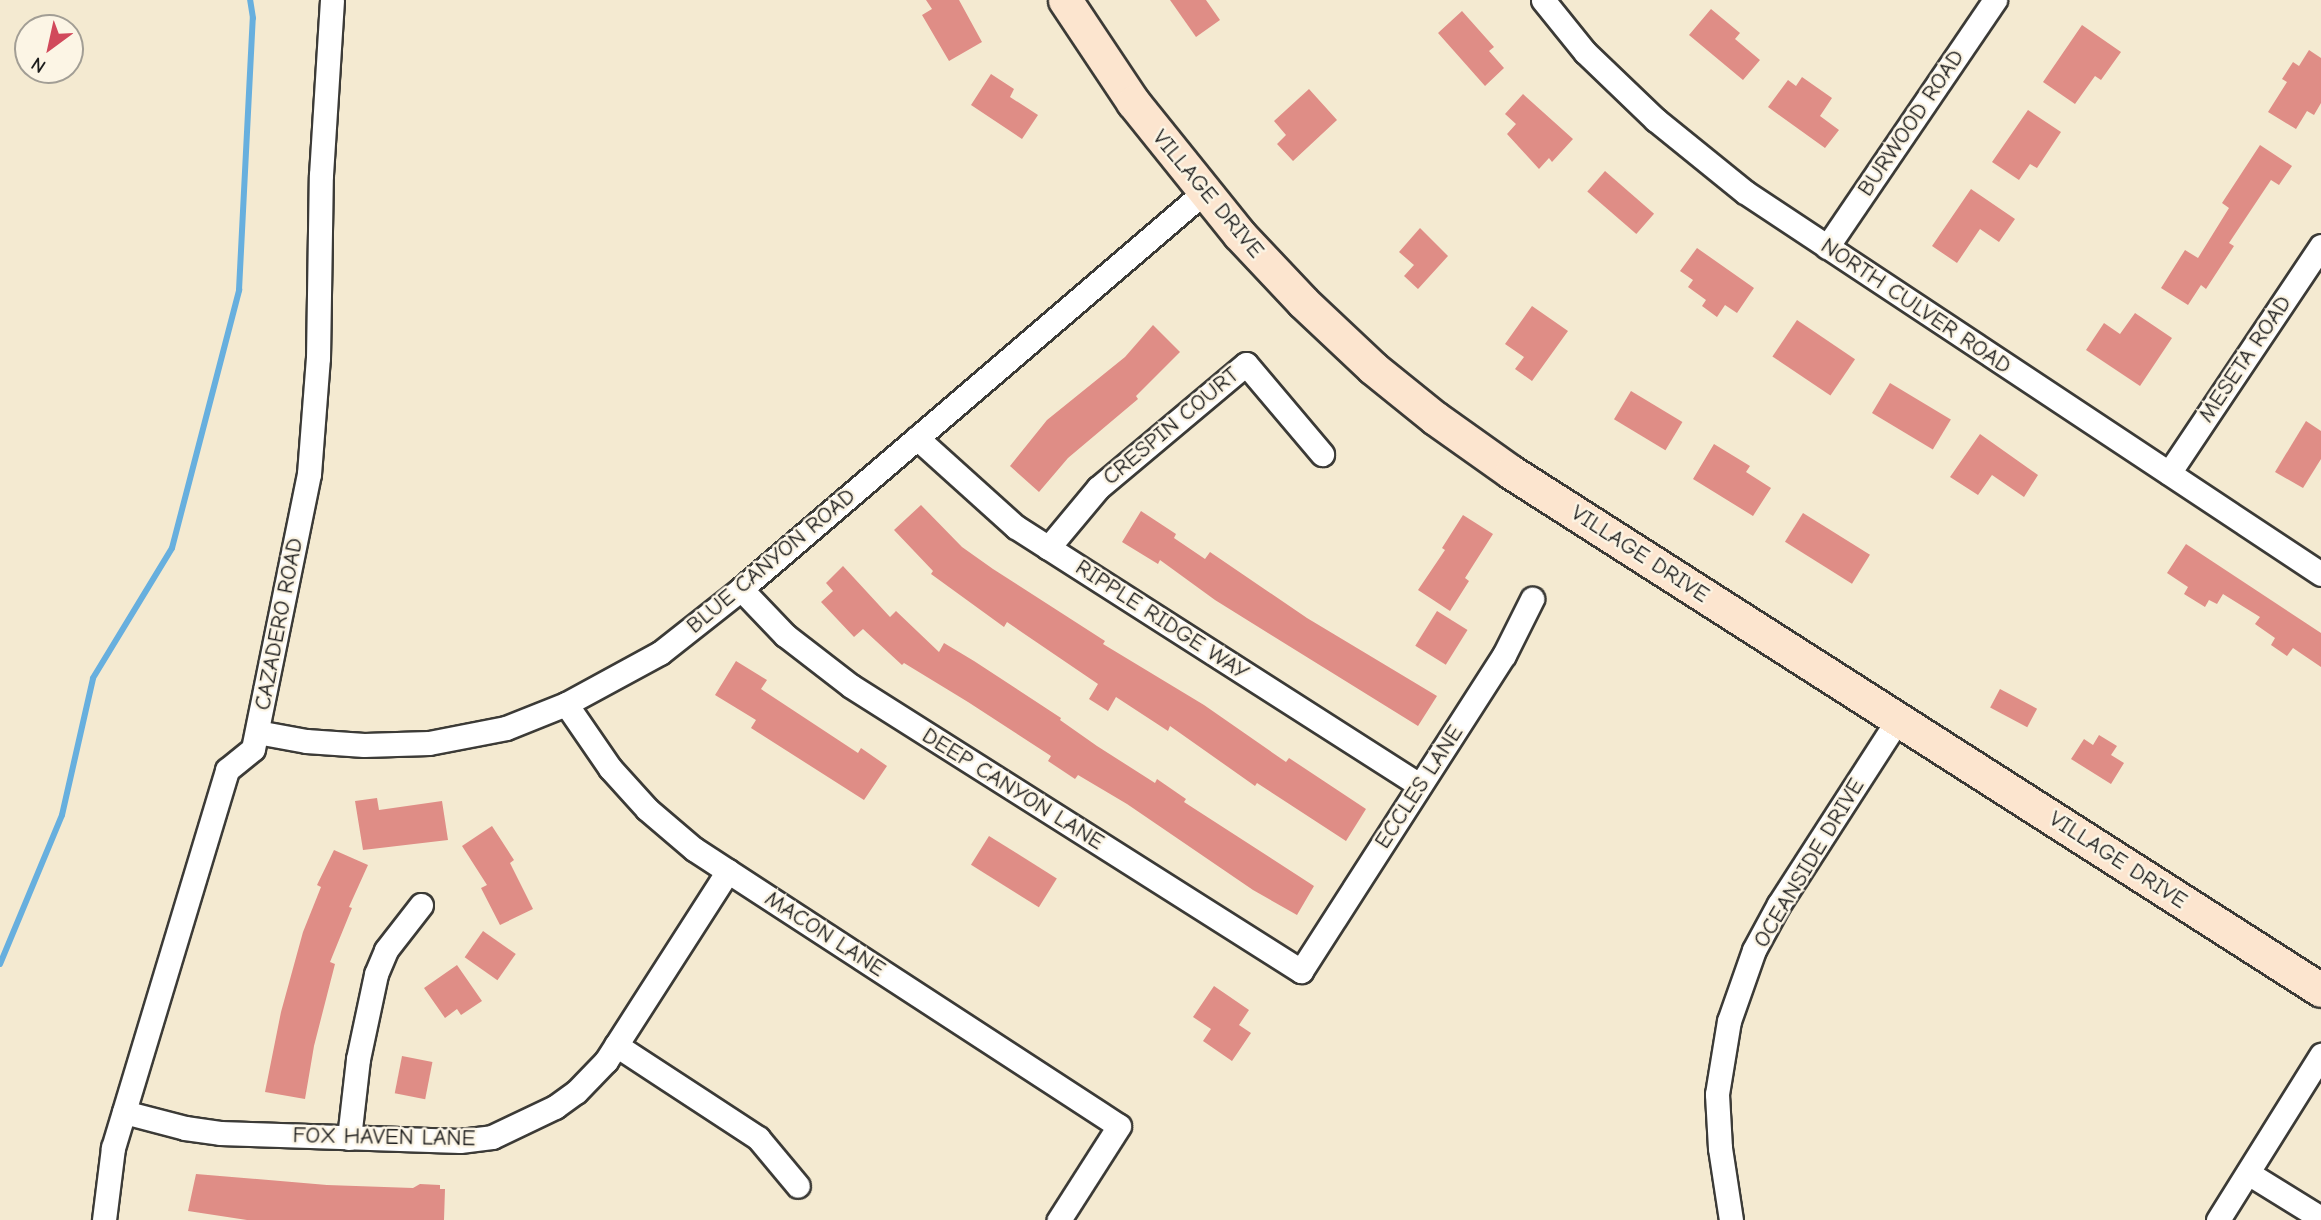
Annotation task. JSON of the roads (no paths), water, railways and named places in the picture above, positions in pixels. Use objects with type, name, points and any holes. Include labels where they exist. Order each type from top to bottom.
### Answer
[{"type":"main road","name":"VILLAGE DRIVE","points":[[1065,0],[1133,102],[1203,194],[1303,302],[1373,368],[1435,418],[1511,472],[2321,990]]},
{"type":"street","name":"CAZADERO ROAD","points":[[104,1220],[113,1149],[227,770],[253,750],[311,461],[318,358],[321,175],[332,0]]},
{"type":"street","name":"NORTH CULVER ROAD","points":[[1543,0],[1585,52],[1657,120],[1745,192],[2321,574]]},
{"type":"street","name":"BURWOOD ROAD","points":[[1827,247],[1995,0]]},
{"type":"street","name":"BLUE CANYON ROAD","points":[[257,732],[341,744],[429,743],[506,728],[566,704],[660,653],[741,589],[1203,194]]},
{"type":"street","name":"MESETA ROAD","points":[[2169,473],[2321,246]]},
{"type":"street","name":"CRESPIN COURT","points":[[1048,548],[1098,488],[1246,364],[1322,454]]},
{"type":"street","name":"RIPPLE RIDGE WAY","points":[[918,438],[982,499],[1048,548],[1420,785]]},
{"type":"street","name":"DEEP CANYON LANE","points":[[741,589],[785,635],[841,680],[1301,971]]},
{"type":"street","name":"ECCLES LANE","points":[[1301,971],[1504,655],[1532,599]]},
{"type":"street","name":"MACON LANE","points":[[566,704],[610,768],[648,809],[694,849],[1119,1126],[1059,1220]]},
{"type":"street","name":"OCEANSIDE DRIVE","points":[[1731,1220],[1720,1148],[1717,1094],[1729,1021],[1754,950],[1779,904],[1898,719]]},
{"type":"street","name":"FOX HAVEN LANE","points":[[124,1112],[220,1133],[460,1141],[492,1137],[534,1119],[576,1092],[616,1045],[728,871]]},
{"type":"street","points":[[349,1138],[358,1059],[376,974],[386,950],[421,905]]},
{"type":"street","points":[[616,1045],[758,1138],[798,1186]]},
{"type":"street","points":[[2218,1220],[2321,1055]]},
{"type":"street","points":[[2248,1173],[2321,1218]]},
{"type":"waterway","points":[[0,964],[62,815],[93,678],[172,548],[239,290],[253,18],[250,0]]}]
